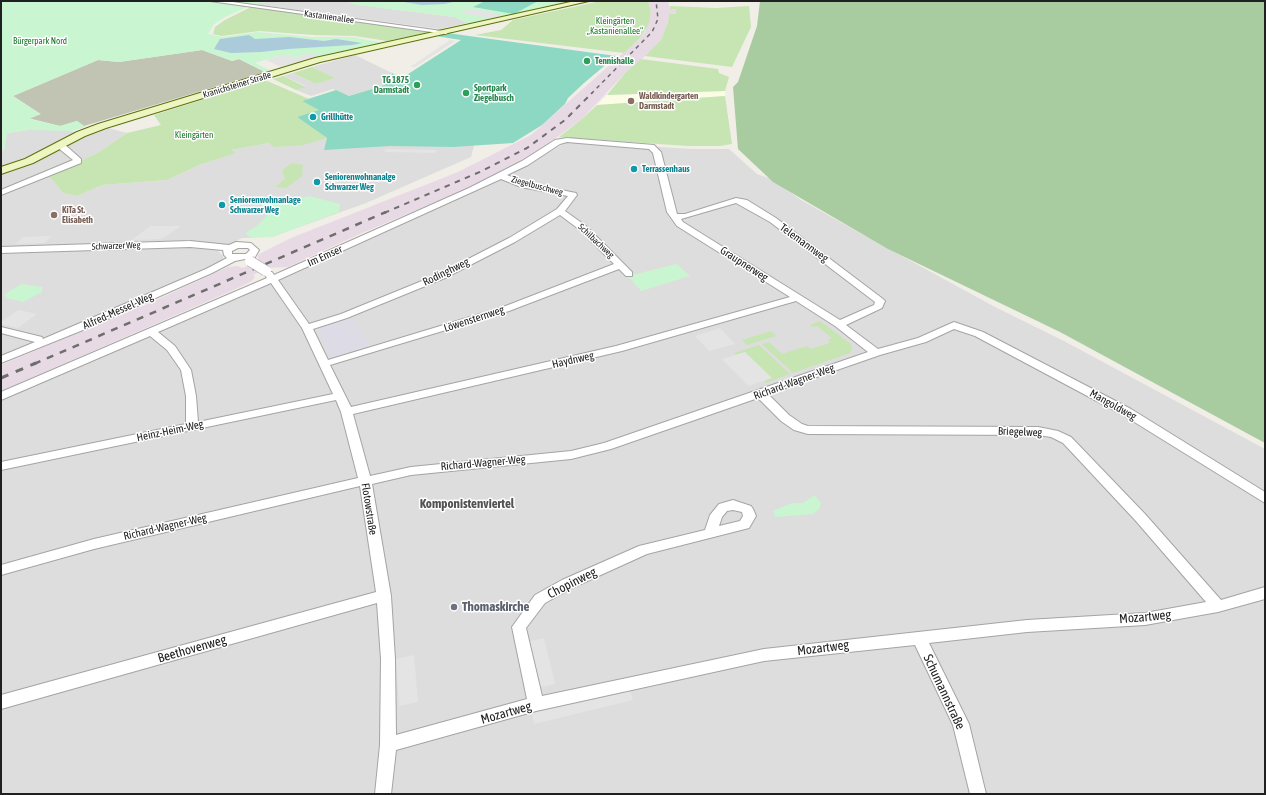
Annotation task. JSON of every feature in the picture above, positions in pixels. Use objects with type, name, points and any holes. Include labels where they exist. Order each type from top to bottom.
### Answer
[{"type":"main road","name":"Kranichsteiner Straße","points":[[1,171],[23,164],[102,126],[311,62],[585,1]]},
{"type":"street","name":"Kastanienallee","points":[[213,1],[443,32]]},
{"type":"street","name":"Im Emser","points":[[1,396],[150,331],[269,275],[501,176],[558,142],[567,140],[651,147],[657,152],[670,212],[674,218]]},
{"type":"street","points":[[1,193],[78,161],[60,145]]},
{"type":"street","name":"Ziegelbuschweg","points":[[501,176],[524,184],[573,195]]},
{"type":"street","name":"Rodinghweg","points":[[307,328],[344,316],[442,276],[512,240],[560,211],[573,195]]},
{"type":"street","name":"Telemannweg","points":[[674,218],[686,216],[736,200],[744,202],[773,220],[880,301],[878,306],[868,312],[839,324]]},
{"type":"street","name":"Schilbachweg","points":[[560,211],[583,228],[629,274]]},
{"type":"street","name":"Graupnerweg","points":[[674,218],[680,224],[839,324],[876,353]]},
{"type":"street","name":"Schwarzer Weg","points":[[1,250],[190,244],[230,248],[240,245],[255,248],[254,252],[248,259]]},
{"type":"street","points":[[230,248],[227,253],[233,258],[248,259]]},
{"type":"street","name":"Alfred-Messel-Weg","points":[[1,360],[80,328],[174,287],[233,258]]},
{"type":"street","name":"Flotowstraße","points":[[248,259],[269,275],[307,328],[340,396],[346,412],[365,481],[384,596],[388,658],[388,745],[383,794]]},
{"type":"street","name":"Löwensternweg","points":[[324,364],[506,309],[620,265]]},
{"type":"street","name":"Haydnweg","points":[[346,412],[618,349],[797,298]]},
{"type":"street","name":"Richard-Wagner-Weg","points":[[1,570],[94,544],[418,470],[571,455],[608,446],[876,353],[922,340],[954,325]]},
{"type":"street","name":"Mangoldweg","points":[[954,325],[980,334],[1127,412],[1265,498]]},
{"type":"street","points":[[1,330],[38,339],[41,343]]},
{"type":"street","points":[[150,331],[171,348],[186,370],[191,396],[192,426]]},
{"type":"street","name":"Briegelweg","points":[[761,394],[785,418],[798,427],[808,430],[1038,431],[1054,434],[1067,440],[1140,517],[1218,606]]},
{"type":"street","name":"Heinz-Heim-Weg","points":[[1,466],[340,396]]},
{"type":"street","name":"Chopinweg","points":[[536,704],[519,627],[540,600],[566,584],[644,550],[711,532]]},
{"type":"street","name":"Mozartweg","points":[[388,745],[536,704],[764,655],[1002,630],[1027,626],[1145,619],[1218,606],[1265,593]]},
{"type":"street","name":"Beethovenweg","points":[[1,702],[384,596]]},
{"type":"street","name":"Schumannstraße","points":[[919,638],[961,724],[978,794]]},
{"type":"shaded area","points":[[274,1],[346,1],[359,5],[455,17],[467,23],[440,29],[253,4]]},
{"type":"shaded area","points":[[648,1],[668,1],[670,9],[676,9],[676,14],[669,14],[668,22],[661,40],[656,47],[626,72],[582,119],[535,153],[459,192],[362,233],[288,267],[268,268],[253,275],[255,277],[252,281],[238,288],[1,391],[1,365],[152,302],[228,267],[237,266],[243,268],[258,261],[258,255],[291,238],[458,172],[531,135],[640,38],[645,32],[651,11]]},
{"type":"shaded area","points":[[468,9],[488,11],[506,17],[494,19],[461,13]]},
{"type":"shaded area","points":[[450,40],[455,41],[415,67],[410,67]]},
{"type":"shaded area","points":[[202,50],[232,61],[239,59],[265,72],[84,126],[77,121],[60,126],[28,118],[40,114],[13,96],[98,60],[119,62]]},
{"type":"shaded area","points":[[311,53],[318,56],[281,67],[266,60],[281,55],[289,55],[294,58]]},
{"type":"shaded area","points":[[355,55],[392,73],[392,77],[388,84],[349,96],[333,89],[311,96],[296,90],[306,86],[283,76],[293,73],[316,84],[334,78],[312,67]]},
{"type":"shaded area","name":"Waldkindergarten Darmstadt","points":[[725,91],[725,96],[597,105],[607,95]]},
{"type":"shaded area","points":[[104,127],[127,133],[99,152],[49,176],[63,193],[77,196],[102,185],[167,180],[199,165],[235,153],[231,150],[269,143],[327,138],[478,130],[471,157],[366,203],[272,237],[242,238],[218,251],[223,256],[223,261],[167,287],[1,358],[1,151],[4,150],[7,133],[28,130],[65,130],[86,134]]},
{"type":"shaded area","points":[[574,142],[692,149],[729,149],[757,174],[771,179],[801,200],[995,307],[1062,340],[1265,449],[1265,794],[1,794],[1,399],[159,330],[287,277],[501,180],[565,143]]},
{"type":"shaded area","points":[[386,149],[437,150],[435,153],[384,152]]},
{"type":"shaded area","points":[[150,226],[181,226],[162,239],[132,240]]},
{"type":"shaded area","points":[[51,236],[45,243],[16,244],[22,237]]},
{"type":"shaded area","points":[[18,310],[37,314],[18,328],[1,324],[1,322]]},
{"type":"shaded area","points":[[351,317],[370,346],[332,357],[316,328]]},
{"type":"shaded area","points":[[720,328],[735,344],[709,351],[695,336]]},
{"type":"shaded area","points":[[745,352],[772,378],[748,386],[722,359]]},
{"type":"shaded area","points":[[544,638],[555,684],[537,688],[527,642]]},
{"type":"shaded area","points":[[414,655],[418,702],[399,706],[396,659]]},
{"type":"shaded area","points":[[630,690],[633,700],[534,724],[532,713]]},
{"type":"green space","name":"Bürgerpark Nord","points":[[1,1],[274,1],[253,4],[225,17],[214,24],[208,34],[223,37],[257,32],[310,37],[353,37],[382,43],[318,56],[311,53],[294,58],[289,55],[281,55],[255,63],[270,70],[265,72],[239,59],[232,61],[202,50],[119,62],[98,60],[13,96],[41,114],[29,119],[60,126],[77,121],[85,127],[72,131],[28,130],[7,133],[4,150],[1,151]]},
{"type":"green space","points":[[346,1],[575,1],[476,23],[467,23],[455,17],[358,5]]},
{"type":"green space","points":[[485,1],[538,1],[514,14],[473,7]]},
{"type":"green space","name":"Kleingärten „Kastanienallee“","points":[[601,1],[648,1],[651,11],[649,24],[640,38],[624,53],[475,35],[501,30],[513,20]]},
{"type":"green space","points":[[760,1],[1265,2],[1265,443],[1060,332],[888,249],[773,182],[738,149],[733,87],[738,82],[757,26]]},
{"type":"green space","points":[[670,6],[716,8],[749,6],[751,27],[732,67],[645,56],[661,40],[668,22],[669,14],[676,14],[676,9],[670,9]]},
{"type":"green space","points":[[251,7],[430,32],[387,41],[355,36],[259,31],[222,36],[213,34],[215,27],[225,20]]},
{"type":"green space","name":"Sportpark Ziegelbusch","points":[[447,33],[616,56],[584,83],[568,98],[565,104],[542,125],[513,143],[453,147],[390,146],[324,150],[327,138],[297,117],[319,110],[302,101],[336,90],[349,96],[388,83],[392,77],[392,73],[398,76],[405,76],[461,40],[436,36]]},
{"type":"green space","points":[[641,59],[718,69],[719,73],[729,77],[725,91],[607,95],[626,72]]},
{"type":"green space","points":[[312,67],[335,78],[316,84],[293,73]]},
{"type":"green space","points":[[283,76],[306,87],[296,90],[273,79]]},
{"type":"green space","name":"Kleingärten","points":[[265,80],[309,99],[302,101],[320,110],[297,117],[327,138],[303,145],[274,147],[269,143],[231,150],[236,153],[199,165],[167,180],[102,185],[77,196],[63,193],[49,176],[99,152],[127,133],[161,125],[154,115]]},
{"type":"green space","points":[[725,96],[732,144],[720,146],[688,146],[559,137],[597,105]]},
{"type":"green space","points":[[292,163],[303,165],[302,176],[286,188],[275,187],[285,179],[282,170]]},
{"type":"green space","points":[[309,196],[340,204],[339,212],[272,237],[250,237],[247,235],[246,232],[257,226],[272,210],[263,208],[261,205],[267,202],[290,201]]},
{"type":"green space","points":[[677,264],[690,276],[641,291],[628,276]]},
{"type":"green space","points":[[21,284],[42,287],[42,292],[23,302],[6,298],[5,294]]},
{"type":"green space","points":[[820,321],[851,344],[852,348],[850,353],[793,373],[762,344],[769,342],[782,354],[807,346],[811,349],[830,343],[828,340],[832,338],[817,326],[813,327],[810,325]]},
{"type":"green space","points":[[771,331],[776,336],[747,345],[742,340]]},
{"type":"green space","points":[[759,345],[790,374],[766,383],[764,381],[771,378],[745,352],[736,355],[734,353]]},
{"type":"green space","points":[[815,495],[821,503],[819,509],[813,514],[776,517],[773,511],[792,503],[803,503]]},
{"type":"water","points":[[398,1],[458,1],[444,4],[422,5]]},
{"type":"water","points":[[249,35],[255,39],[289,37],[324,41],[336,39],[362,43],[261,52],[231,53],[214,49],[220,39]]},
{"type":"railway","points":[[591,94],[652,32],[658,19],[656,1]]},
{"type":"railway","points":[[384,213],[482,171],[527,148],[565,120],[591,94]]},
{"type":"railway","points":[[34,364],[386,212]]},
{"type":"railway","points":[[1,378],[36,363]]},
{"type":"place","name":"Tennishalle","points":[[587,61]]},
{"type":"place","name":"TG 1875 Darmstadt","points":[[417,85]]},
{"type":"place","name":"Sportpark Ziegelbusch","points":[[466,93]]},
{"type":"place","name":"Waldkindergarten Darmstadt","points":[[631,101]]},
{"type":"place","name":"Grillhütte","points":[[313,117]]},
{"type":"place","name":"Terrassenhaus","points":[[634,169]]},
{"type":"place","name":"Seniorenwohnanalge Schwarzer Weg","points":[[317,182]]},
{"type":"place","name":"Seniorenwohnanlage Schwarzer Weg","points":[[222,205]]},
{"type":"place","name":"KiTa St. Elisabeth","points":[[54,215]]},
{"type":"place","name":"Thomaskirche","points":[[454,607]]},
{"type":"district","name":"Komponistenviertel","points":[[467,504]]}]
